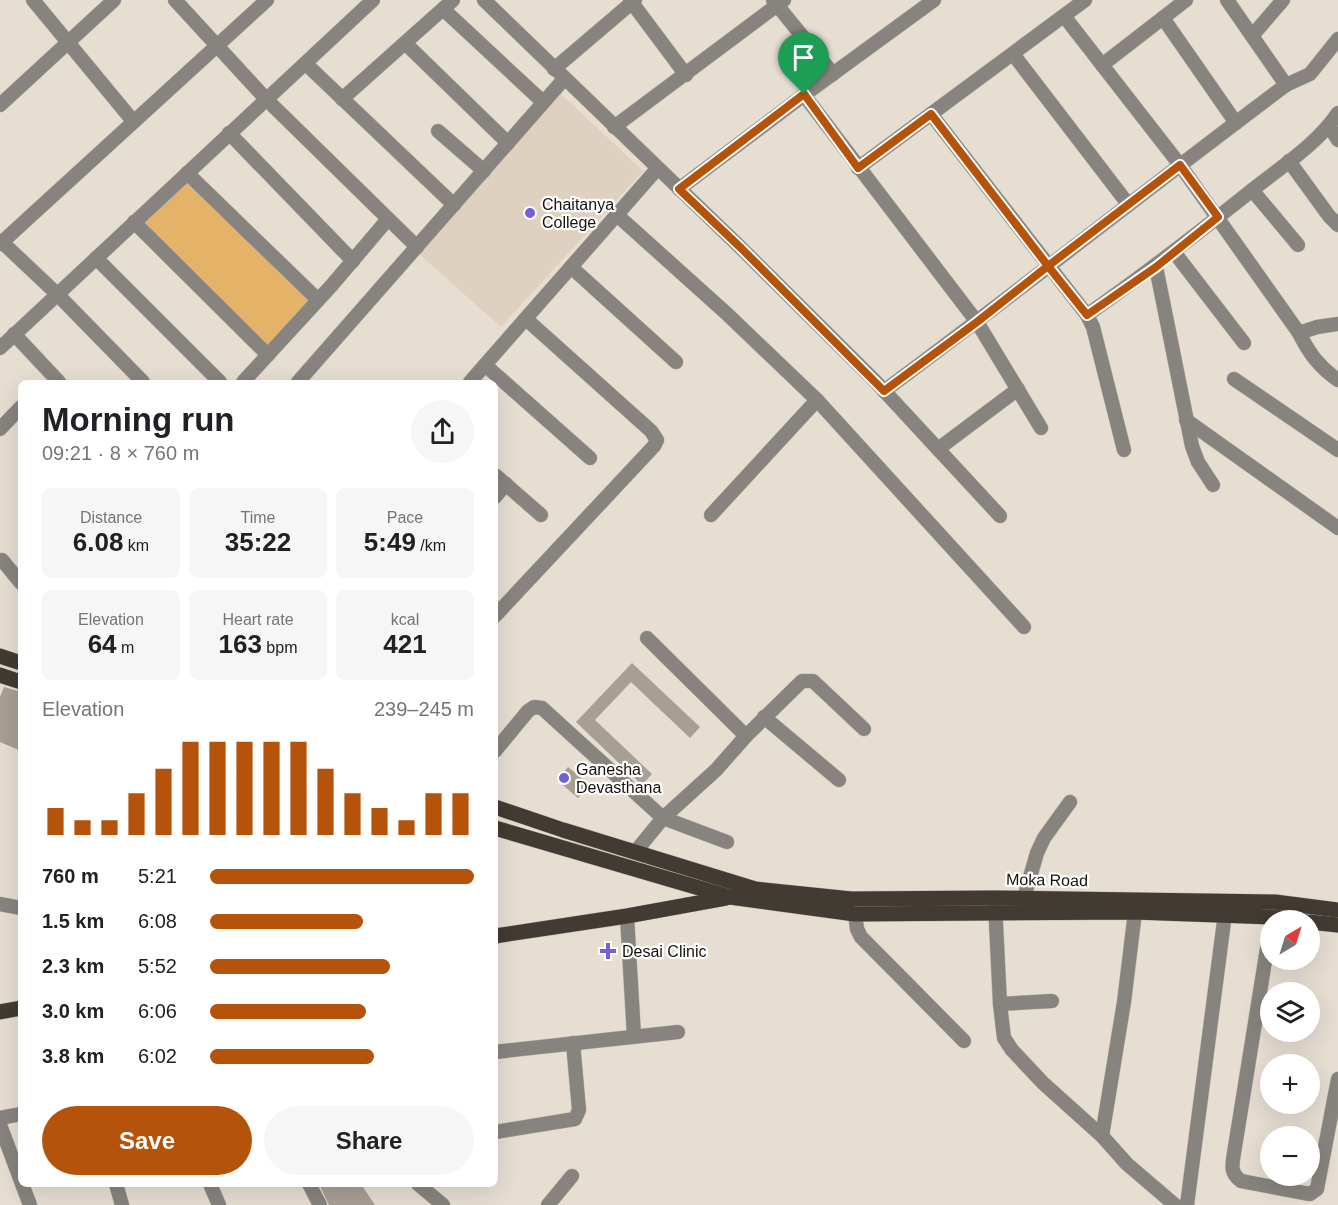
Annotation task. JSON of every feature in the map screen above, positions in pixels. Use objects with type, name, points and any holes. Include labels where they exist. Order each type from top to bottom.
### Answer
[{"type":"main road","points":[[0,656],[18,662]]},
{"type":"main road","points":[[1,679],[18,682]]},
{"type":"main road","points":[[498,808],[755,889]]},
{"type":"main road","points":[[498,829],[730,897]]},
{"type":"main road","points":[[498,936],[627,916],[730,897],[755,889]]},
{"type":"main road","name":"Moka Road","points":[[755,889],[851,899],[1135,912],[1226,908],[1275,902],[1338,910]]},
{"type":"main road","name":"Moka Road","points":[[730,897],[855,914],[995,905],[1024,898],[1226,908],[1260,919]]},
{"type":"main road","points":[[1320,923],[1338,925]]},
{"type":"main road","points":[[0,1012],[18,1009]]},
{"type":"street","points":[[33,0],[133,121]]},
{"type":"street","points":[[0,105],[114,0]]},
{"type":"street","points":[[175,0],[266,99],[417,247]]},
{"type":"street","points":[[141,380],[57,294],[1,243],[267,0]]},
{"type":"street","points":[[0,348],[373,0]]},
{"type":"street","points":[[484,0],[741,248],[884,391],[1000,516]]},
{"type":"street","points":[[679,189],[804,94],[934,0]]},
{"type":"street","points":[[858,168],[1085,0]]},
{"type":"street","points":[[1102,65],[1186,0]]},
{"type":"street","points":[[1227,0],[1286,85]]},
{"type":"street","points":[[1252,36],[1283,0]]},
{"type":"street","points":[[300,380],[543,102],[559,74],[632,1],[686,75]]},
{"type":"street","points":[[614,127],[686,75],[778,2],[833,74]]},
{"type":"street","points":[[342,99],[448,4],[543,102]]},
{"type":"street","points":[[1064,16],[1218,217],[1299,333],[1315,361],[1338,380]]},
{"type":"street","points":[[1163,18],[1236,123]]},
{"type":"street","points":[[884,391],[1286,85],[1310,74],[1338,39]]},
{"type":"street","points":[[405,43],[508,143]]},
{"type":"street","points":[[1013,54],[1128,204]]},
{"type":"street","points":[[306,64],[454,205]]},
{"type":"street","points":[[804,94],[977,322],[1041,428]]},
{"type":"street","points":[[1087,315],[1156,267],[1289,161],[1329,126],[1338,113]]},
{"type":"street","points":[[931,114],[1087,315],[1093,327],[1124,450]]},
{"type":"street","points":[[1329,126],[1338,140]]},
{"type":"street","points":[[438,131],[484,171]]},
{"type":"street","points":[[229,133],[353,261]]},
{"type":"street","points":[[1289,161],[1338,225]]},
{"type":"street","points":[[472,380],[657,169]]},
{"type":"street","points":[[187,173],[318,300]]},
{"type":"street","points":[[1252,190],[1298,245]]},
{"type":"street","points":[[617,215],[726,313],[817,400],[1024,627]]},
{"type":"street","points":[[245,380],[388,219]]},
{"type":"street","points":[[134,222],[268,355]]},
{"type":"street","points":[[1174,252],[1244,343]]},
{"type":"street","points":[[96,258],[218,380]]},
{"type":"street","points":[[572,267],[676,362]]},
{"type":"street","points":[[1156,267],[1192,446],[1198,462],[1213,485]]},
{"type":"street","points":[[498,613],[654,447],[657,440],[651,431],[526,319]]},
{"type":"street","points":[[1299,333],[1338,324]]},
{"type":"street","points":[[14,334],[52,380]]},
{"type":"street","points":[[485,365],[590,458]]},
{"type":"street","points":[[1234,379],[1338,450]]},
{"type":"street","points":[[939,449],[1018,389]]},
{"type":"street","points":[[711,515],[817,400]]},
{"type":"street","points":[[0,429],[18,410]]},
{"type":"street","points":[[1186,420],[1338,528]]},
{"type":"street","points":[[498,477],[541,515]]},
{"type":"street","points":[[498,493],[506,484]]},
{"type":"street","points":[[2,560],[18,579]]},
{"type":"street","points":[[647,638],[746,736]]},
{"type":"street","points":[[636,851],[663,818],[716,770],[764,717],[802,681],[813,681],[864,729]]},
{"type":"street","points":[[498,747],[528,711],[534,707],[542,708],[663,818],[727,842]]},
{"type":"street","points":[[764,717],[839,780]]},
{"type":"street","points":[[1024,898],[1037,853],[1044,838],[1070,802]]},
{"type":"street","points":[[0,904],[18,907]]},
{"type":"street","points":[[995,905],[1004,1038],[1012,1050],[1043,1083],[1102,1136],[1127,1164],[1174,1205]]},
{"type":"street","points":[[1187,1205],[1226,908]]},
{"type":"street","points":[[1102,1136],[1124,1002],[1135,912]]},
{"type":"street","points":[[855,914],[857,929],[861,937],[964,1041]]},
{"type":"street","points":[[627,916],[634,1036]]},
{"type":"street","points":[[1264,970],[1234,1153],[1232,1169],[1234,1176],[1241,1181],[1310,1194],[1317,1189],[1338,1079]]},
{"type":"street","points":[[1000,1004],[1052,1001]]},
{"type":"street","points":[[498,1052],[678,1032]]},
{"type":"street","points":[[498,1132],[575,1119],[579,1110],[573,1043]]},
{"type":"street","points":[[0,1118],[18,1115]]},
{"type":"street","points":[[0,1125],[18,1172]]},
{"type":"street","points":[[548,1205],[572,1176]]},
{"type":"street","points":[[23,1187],[26,1204]]},
{"type":"street","points":[[117,1187],[122,1205]]},
{"type":"street","points":[[211,1187],[219,1205]]},
{"type":"street","points":[[311,1187],[321,1205]]},
{"type":"street","points":[[421,1187],[439,1204]]},
{"type":"shaded area","name":"Chaitanya College","points":[[559,92],[643,171],[501,327],[419,254]]},
{"type":"shaded area","points":[[185,175],[314,300],[268,351],[137,225]]},
{"type":"building","points":[[632,663],[700,727],[690,738],[631,682],[595,720],[652,774],[642,785],[576,722]]},
{"type":"building","points":[[4,687],[18,691],[18,750],[0,742],[0,697]]},
{"type":"building","points":[[568,767],[589,784],[578,798],[557,780]]},
{"type":"building","points":[[320,1187],[363,1187],[375,1205],[329,1205]]},
{"type":"place","name":"Chaitanya College","points":[[530,213]]},
{"type":"place","name":"Ganesha Devasthana","points":[[564,778]]},
{"type":"place","name":"Desai Clinic","points":[[608,951]]},
{"type":"route","points":[[804,94],[679,189],[884,391],[1048,266],[1087,315],[1156,267],[1218,217],[1180,165],[1048,266],[931,114],[858,168],[804,94]]}]
